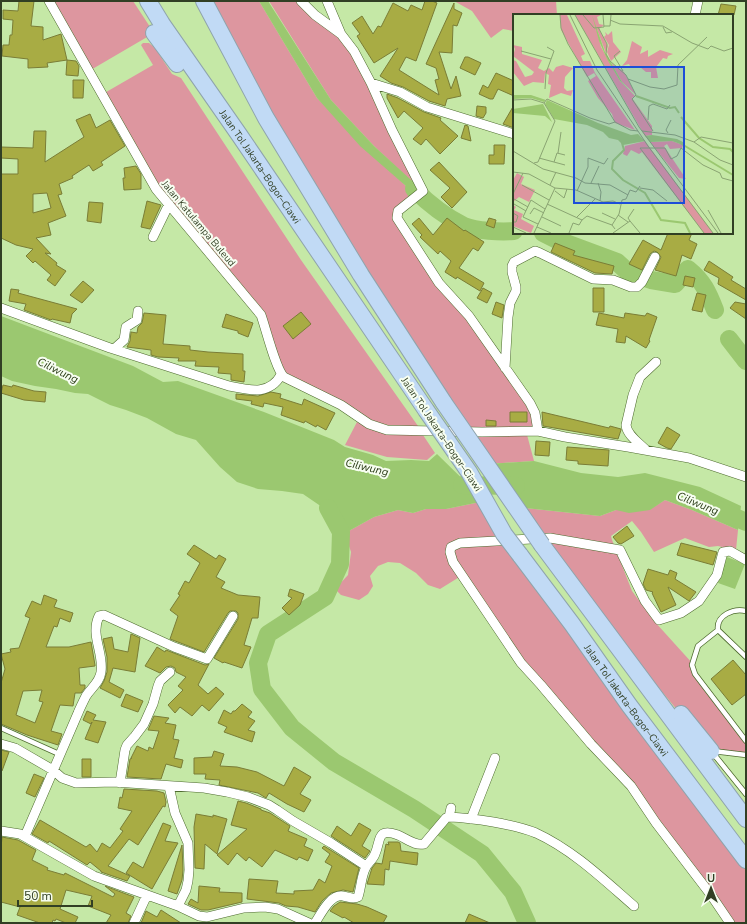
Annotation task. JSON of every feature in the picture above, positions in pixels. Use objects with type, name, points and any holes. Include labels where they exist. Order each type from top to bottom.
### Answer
[{"type":"highway","name":"Jalan Tol Jakarta–Bogor–Ciawi","points":[[148,1],[162,24],[469,472],[504,534],[572,624],[629,705],[746,860]]},
{"type":"highway","name":"Jalan Tol Jakarta–Bogor–Ciawi","points":[[204,1],[266,118],[361,275],[444,403],[542,545],[746,819]]},
{"type":"highway","points":[[154,33],[196,88],[240,136]]},
{"type":"highway","points":[[598,620],[614,632],[711,751]]},
{"type":"street","name":"Jalan Katulampa Buleud","points":[[49,1],[156,188],[261,315],[281,375]]},
{"type":"street","points":[[301,1],[315,15],[341,34]]},
{"type":"street","points":[[327,1],[341,34],[354,51],[371,83],[392,130],[423,191],[398,211],[397,218],[439,283],[469,316],[530,403],[535,414],[538,431]]},
{"type":"street","points":[[695,14],[698,1]]},
{"type":"street","points":[[371,83],[400,92],[427,106],[513,134]]},
{"type":"street","points":[[153,237],[169,204]]},
{"type":"street","points":[[505,368],[510,303],[516,292],[512,272],[514,262],[535,251],[593,279],[613,280],[631,287],[637,287],[642,282],[655,256]]},
{"type":"street","points":[[1,308],[114,349],[240,389],[265,389],[274,384],[281,375],[341,405],[369,424],[387,430],[476,432],[538,431],[689,458],[746,477]]},
{"type":"street","points":[[114,349],[124,340],[126,327],[137,320],[138,311]]},
{"type":"street","points":[[646,450],[632,438],[626,430],[626,425],[633,395],[640,377],[656,362]]},
{"type":"street","points":[[730,923],[711,895],[656,823],[631,786],[591,744],[521,663],[453,562],[450,552],[451,547],[460,543],[550,538],[620,550],[645,600],[659,620],[682,613],[699,601],[716,575],[723,552],[730,551],[746,560]]},
{"type":"street","points":[[25,836],[80,708],[100,678],[101,657],[95,633],[97,621],[100,615],[104,615],[168,644],[206,659],[209,658],[233,616]]},
{"type":"street","points":[[120,783],[127,745],[136,736],[144,724],[153,704],[160,681],[170,672]]},
{"type":"street","points":[[1,744],[15,748],[53,770],[62,778],[76,783],[120,783],[227,792],[269,805],[366,866]]},
{"type":"street","points":[[471,819],[495,758]]},
{"type":"street","points":[[169,786],[177,818],[188,843],[188,882],[186,890],[178,906]]},
{"type":"street","points":[[315,923],[334,898],[341,896],[355,899],[358,897],[366,866],[375,854],[378,842],[383,834],[392,833],[421,845],[430,839],[447,816],[512,826],[535,833],[575,856],[634,906]]},
{"type":"street","points":[[1,831],[25,836],[94,876],[178,906],[199,916],[207,917],[251,907],[272,908],[308,923]]},
{"type":"street","points":[[134,923],[147,895]]},
{"type":"lane","points":[[746,610],[734,610],[724,616],[718,630],[698,646],[692,665],[695,674],[746,741]]},
{"type":"lane","points":[[718,630],[746,657]]},
{"type":"lane","points":[[1,728],[59,754]]},
{"type":"lane","points":[[711,751],[746,755]]},
{"type":"lane","points":[[711,751],[746,794]]},
{"type":"shaded area","points":[[49,1],[133,1],[154,33],[89,71]]},
{"type":"shaded area","points":[[204,1],[259,1],[317,98],[416,196],[397,218],[530,403],[538,431],[526,431],[534,461],[487,464],[444,403]]},
{"type":"shaded area","points":[[269,1],[303,1],[341,34],[421,190],[374,146],[331,100]]},
{"type":"shaded area","points":[[454,1],[556,1],[557,14],[513,14],[513,31],[503,29],[491,38],[472,11]]},
{"type":"shaded area","points":[[143,43],[149,43],[155,48],[172,74],[181,78],[301,260],[418,426],[397,426],[372,423],[281,381],[263,320],[167,207],[101,95],[153,65],[141,45]]},
{"type":"shaded area","points":[[357,422],[388,433],[405,435],[421,432],[435,453],[427,460],[387,457],[345,445]]},
{"type":"shaded area","points":[[665,500],[738,530],[736,550],[718,546],[709,547],[685,538],[654,552],[632,521],[611,536],[612,540],[632,591],[655,622],[693,664],[693,669],[746,741],[746,755],[711,751],[645,671],[516,507],[600,516],[616,510],[649,510]]},
{"type":"shaded area","points":[[485,501],[746,860],[746,923],[730,923],[631,786],[520,662],[461,576],[440,589],[428,585],[416,573],[400,563],[388,562],[378,566],[370,576],[373,586],[368,594],[359,600],[341,595],[335,589],[348,575],[351,552],[346,537],[347,532],[374,517],[398,510],[413,513],[426,509],[446,509]]},
{"type":"water","points":[[259,1],[268,1],[331,100],[374,146],[433,200],[434,204],[430,207],[360,146],[317,98]]},
{"type":"water","points":[[1,316],[133,366],[163,382],[178,381],[264,412],[334,440],[345,447],[373,455],[386,461],[429,461],[437,454],[485,501],[446,509],[426,509],[413,513],[398,510],[374,517],[347,532],[337,529],[322,507],[303,494],[258,489],[237,482],[220,467],[196,440],[176,434],[147,418],[110,405],[88,394],[35,386],[12,381],[1,376]]},
{"type":"water","points":[[534,461],[581,473],[618,477],[645,473],[700,487],[741,506],[738,530],[665,500],[650,510],[629,513],[616,510],[600,516],[516,507],[487,464]]},
{"type":"water","points":[[727,557],[745,564],[735,589],[718,583]]},
{"type":"building","points":[[19,1],[34,1],[31,26],[43,27],[43,40],[61,34],[67,60],[47,63],[48,67],[28,68],[28,59],[2,56],[3,45],[9,45],[10,35],[12,35],[13,20],[3,19],[3,10],[18,11]]},
{"type":"building","points":[[425,1],[437,3],[416,61],[406,57],[399,70],[439,95],[435,80],[439,79],[436,68],[426,64],[454,3],[454,9],[462,13],[457,26],[453,25],[452,53],[439,52],[451,89],[456,76],[461,96],[447,99],[445,106],[429,101],[403,87],[391,83],[380,76],[398,48],[374,63],[357,36],[360,34],[352,23],[362,16],[373,34],[378,26],[381,27],[393,3],[408,11],[411,5],[422,10]]},
{"type":"building","points":[[721,4],[736,6],[734,15],[718,14]]},
{"type":"building","points":[[465,57],[481,63],[475,75],[460,68]]},
{"type":"building","points":[[67,60],[76,61],[79,66],[78,76],[66,75]]},
{"type":"building","points":[[496,73],[513,81],[513,96],[498,89],[493,99],[479,94],[483,85],[488,88]]},
{"type":"building","points":[[73,80],[84,80],[83,98],[73,98]]},
{"type":"building","points":[[387,94],[398,98],[424,112],[441,118],[440,120],[458,136],[440,154],[426,139],[421,145],[413,139],[423,128],[404,111],[398,118],[387,98]]},
{"type":"building","points":[[477,106],[486,107],[486,113],[483,118],[476,116]]},
{"type":"building","points":[[513,107],[513,128],[503,124]]},
{"type":"building","points":[[90,114],[96,128],[110,120],[125,146],[101,162],[103,165],[93,171],[89,165],[72,176],[73,178],[59,184],[62,194],[58,195],[66,216],[48,223],[51,235],[36,238],[51,254],[45,253],[57,263],[56,265],[66,271],[55,286],[47,280],[51,275],[35,261],[33,263],[26,256],[33,249],[16,245],[1,238],[1,174],[18,174],[18,159],[1,158],[1,147],[33,148],[34,131],[46,131],[45,162],[84,137],[76,120]],"holes":[[[47,193],[51,208],[33,213],[33,194]]]},
{"type":"building","points":[[465,125],[468,126],[471,141],[461,138]]},
{"type":"building","points":[[494,145],[505,145],[504,164],[489,164],[489,155],[494,155]]},
{"type":"building","points":[[439,162],[467,192],[452,208],[441,197],[450,188],[430,170]]},
{"type":"building","points":[[136,166],[141,174],[141,189],[124,190],[124,168]]},
{"type":"building","points":[[147,201],[161,205],[150,229],[141,227]]},
{"type":"building","points":[[89,202],[103,203],[101,223],[87,221]]},
{"type":"building","points":[[419,218],[433,235],[447,218],[464,231],[465,230],[484,242],[478,251],[473,248],[459,268],[484,283],[480,291],[457,277],[456,279],[445,272],[451,261],[440,251],[438,254],[420,237],[422,235],[412,224]]},
{"type":"building","points":[[489,218],[496,220],[494,228],[486,225]]},
{"type":"building","points":[[668,234],[692,234],[689,240],[697,244],[691,259],[682,255],[676,276],[655,270],[661,257],[654,251],[650,254],[642,270],[629,264],[643,240],[661,250]]},
{"type":"building","points":[[555,243],[575,251],[573,255],[614,266],[612,274],[595,273],[551,252]]},
{"type":"building","points":[[709,261],[733,277],[731,280],[746,289],[746,300],[718,284],[719,278],[704,270]]},
{"type":"building","points":[[685,276],[695,278],[693,287],[683,285]]},
{"type":"building","points":[[83,281],[94,290],[82,303],[70,295]]},
{"type":"building","points":[[483,288],[492,293],[487,303],[477,298]]},
{"type":"building","points":[[593,288],[604,288],[604,312],[593,312]]},
{"type":"building","points":[[11,289],[19,290],[18,293],[77,309],[72,314],[70,323],[51,320],[24,310],[26,304],[9,301]]},
{"type":"building","points":[[697,293],[706,295],[702,312],[692,310]]},
{"type":"building","points":[[496,302],[504,305],[502,318],[492,314]]},
{"type":"building","points":[[735,302],[746,304],[746,319],[730,308]]},
{"type":"building","points":[[301,312],[311,324],[293,339],[283,326]]},
{"type":"building","points":[[144,313],[166,315],[163,344],[190,346],[190,350],[243,354],[243,371],[245,371],[244,382],[231,380],[231,374],[218,373],[219,367],[195,366],[196,361],[178,361],[179,358],[158,357],[151,355],[151,350],[127,347],[130,341],[131,332],[137,333],[138,327],[142,323]]},
{"type":"building","points":[[599,313],[624,318],[625,313],[645,316],[647,313],[657,317],[649,340],[650,341],[646,348],[626,336],[625,343],[616,342],[618,329],[596,325]]},
{"type":"building","points":[[226,314],[253,323],[248,337],[238,333],[238,331],[222,327]]},
{"type":"building","points":[[3,385],[12,387],[13,385],[34,391],[46,392],[45,402],[24,400],[1,393]]},
{"type":"building","points":[[271,392],[281,394],[280,398],[302,405],[304,399],[335,413],[326,430],[305,421],[304,423],[281,415],[283,407],[264,403],[263,407],[251,404],[252,401],[236,399],[236,394],[258,396]]},
{"type":"building","points":[[510,412],[527,412],[527,422],[510,422]]},
{"type":"building","points":[[542,412],[609,428],[610,426],[621,430],[618,439],[543,426]]},
{"type":"building","points":[[486,420],[496,421],[496,426],[486,426]]},
{"type":"building","points":[[667,427],[680,435],[671,449],[658,443]]},
{"type":"building","points":[[536,441],[550,442],[549,456],[535,455]]},
{"type":"building","points":[[567,447],[609,450],[608,466],[578,464],[578,461],[566,460]]},
{"type":"building","points":[[627,526],[634,536],[621,544],[618,543],[613,537]]},
{"type":"building","points":[[681,543],[717,552],[713,565],[677,555]]},
{"type":"building","points":[[194,545],[216,559],[219,555],[226,559],[216,577],[225,582],[221,588],[238,595],[260,597],[258,618],[252,618],[244,645],[251,647],[242,668],[224,662],[223,663],[214,658],[238,619],[238,613],[236,611],[230,611],[228,613],[204,652],[170,639],[178,616],[170,610],[180,595],[178,594],[185,581],[189,583],[200,563],[187,554]]},
{"type":"building","points":[[648,569],[668,575],[670,570],[677,573],[675,579],[696,592],[689,601],[668,587],[676,605],[661,612],[652,593],[653,592],[646,590],[643,584]]},
{"type":"building","points":[[290,589],[304,594],[300,605],[289,615],[282,608],[292,598],[288,596]]},
{"type":"building","points":[[44,595],[57,600],[54,607],[73,613],[70,622],[60,618],[57,627],[54,626],[46,647],[69,647],[91,642],[95,665],[79,668],[80,685],[85,685],[85,688],[81,693],[75,693],[73,706],[60,705],[51,731],[62,734],[58,745],[27,735],[1,724],[1,683],[5,669],[1,654],[11,652],[10,649],[19,648],[30,618],[25,616],[32,601],[41,605]],"holes":[[[42,690],[39,701],[43,702],[35,723],[16,715],[23,691]]]},
{"type":"building","points":[[131,634],[140,638],[135,672],[113,668],[109,682],[124,690],[120,698],[100,688],[107,672],[107,657],[103,639],[112,637],[114,649],[128,652]]},
{"type":"building","points":[[157,647],[165,652],[166,650],[205,665],[209,664],[198,685],[208,694],[216,687],[224,694],[209,711],[202,705],[192,716],[180,707],[175,713],[168,705],[183,690],[178,686],[186,677],[176,672],[175,668],[171,666],[166,667],[160,673],[145,666]]},
{"type":"building","points":[[733,660],[746,675],[746,694],[732,705],[711,679]]},
{"type":"building","points":[[126,694],[143,701],[138,712],[121,706]]},
{"type":"building","points":[[242,704],[252,712],[248,717],[255,721],[248,730],[255,732],[252,742],[224,732],[227,727],[218,723],[224,710],[231,714]]},
{"type":"building","points":[[87,711],[96,715],[93,720],[106,722],[98,743],[85,739],[92,722],[91,724],[83,720]]},
{"type":"building","points":[[154,716],[169,718],[165,723],[176,725],[173,739],[179,740],[174,758],[183,760],[181,768],[166,764],[161,779],[127,777],[130,759],[132,758],[137,746],[148,751],[149,747],[153,749],[159,731],[148,730]]},
{"type":"building","points":[[1,750],[9,752],[2,771],[1,771]]},
{"type":"building","points":[[214,751],[224,754],[220,766],[237,767],[257,772],[284,786],[294,767],[311,777],[300,794],[311,800],[304,812],[269,793],[266,798],[258,793],[219,785],[220,780],[205,779],[206,774],[194,774],[194,758],[212,757]]},
{"type":"building","points":[[82,759],[91,759],[91,777],[82,777]]},
{"type":"building","points":[[34,774],[44,778],[35,797],[26,793]]},
{"type":"building","points":[[124,789],[157,791],[164,793],[166,802],[165,807],[163,806],[138,845],[129,839],[108,866],[130,876],[127,881],[101,872],[90,862],[87,865],[49,841],[48,843],[32,834],[40,820],[86,847],[90,844],[97,852],[102,843],[110,848],[123,831],[120,829],[132,811],[118,808],[120,797],[122,798]]},
{"type":"building","points":[[238,801],[270,813],[290,826],[288,831],[307,839],[304,846],[313,850],[308,861],[299,857],[297,860],[275,850],[262,867],[249,857],[246,861],[237,853],[228,865],[217,855],[247,829],[231,825]]},
{"type":"building","points":[[196,814],[213,817],[213,815],[227,819],[217,854],[205,844],[204,869],[195,868],[194,827]]},
{"type":"building","points":[[163,823],[171,826],[165,841],[178,843],[152,889],[126,873],[133,862],[143,868]]},
{"type":"building","points":[[359,823],[371,830],[362,846],[370,851],[365,858],[331,836],[337,826],[351,836]]},
{"type":"building","points":[[2,837],[18,840],[36,850],[32,860],[48,868],[47,870],[64,875],[65,873],[113,897],[115,894],[105,886],[134,897],[126,913],[131,916],[128,923],[106,923],[111,915],[88,906],[92,896],[66,890],[60,909],[78,917],[75,923],[66,923],[56,919],[55,921],[53,920],[52,923],[40,923],[17,915],[20,907],[1,902]]},
{"type":"building","points":[[388,842],[400,843],[401,851],[418,853],[417,865],[390,861],[389,870],[385,869],[384,885],[367,884],[372,868],[376,863],[382,864],[386,844],[389,845]]},
{"type":"building","points":[[182,845],[182,880],[177,894],[168,891]]},
{"type":"building","points":[[324,846],[359,868],[353,892],[343,890],[331,893],[322,901],[315,912],[298,907],[286,906],[279,903],[247,899],[249,879],[278,881],[276,893],[294,894],[294,891],[313,890],[319,879],[325,883],[332,866],[325,862],[330,854],[322,848]]},
{"type":"building","points":[[199,886],[220,888],[219,892],[242,893],[242,902],[208,910],[201,910],[188,904],[191,899],[198,903]]},
{"type":"building","points":[[340,902],[357,904],[387,916],[383,923],[354,923],[330,911]]},
{"type":"building","points":[[161,910],[181,923],[141,923],[146,911],[157,917]]},
{"type":"building","points":[[469,914],[490,923],[465,923]]},
{"type":"waterway","points":[[414,189],[438,209],[464,226],[489,231],[513,231]]},
{"type":"waterway","points":[[545,234],[617,262],[629,273],[651,280],[675,284],[688,269],[698,278],[704,287],[715,310]]},
{"type":"waterway","points":[[729,339],[746,361]]},
{"type":"waterway","name":"Ciliwung","points":[[462,485],[516,486]]},
{"type":"waterway","points":[[328,508],[341,532],[340,564],[325,597],[268,634],[258,663],[262,689],[292,728],[334,762],[414,809],[482,854],[513,892],[527,923]]},
{"type":"waterway","name":"Ciliwung","points":[[716,509],[746,522]]}]
